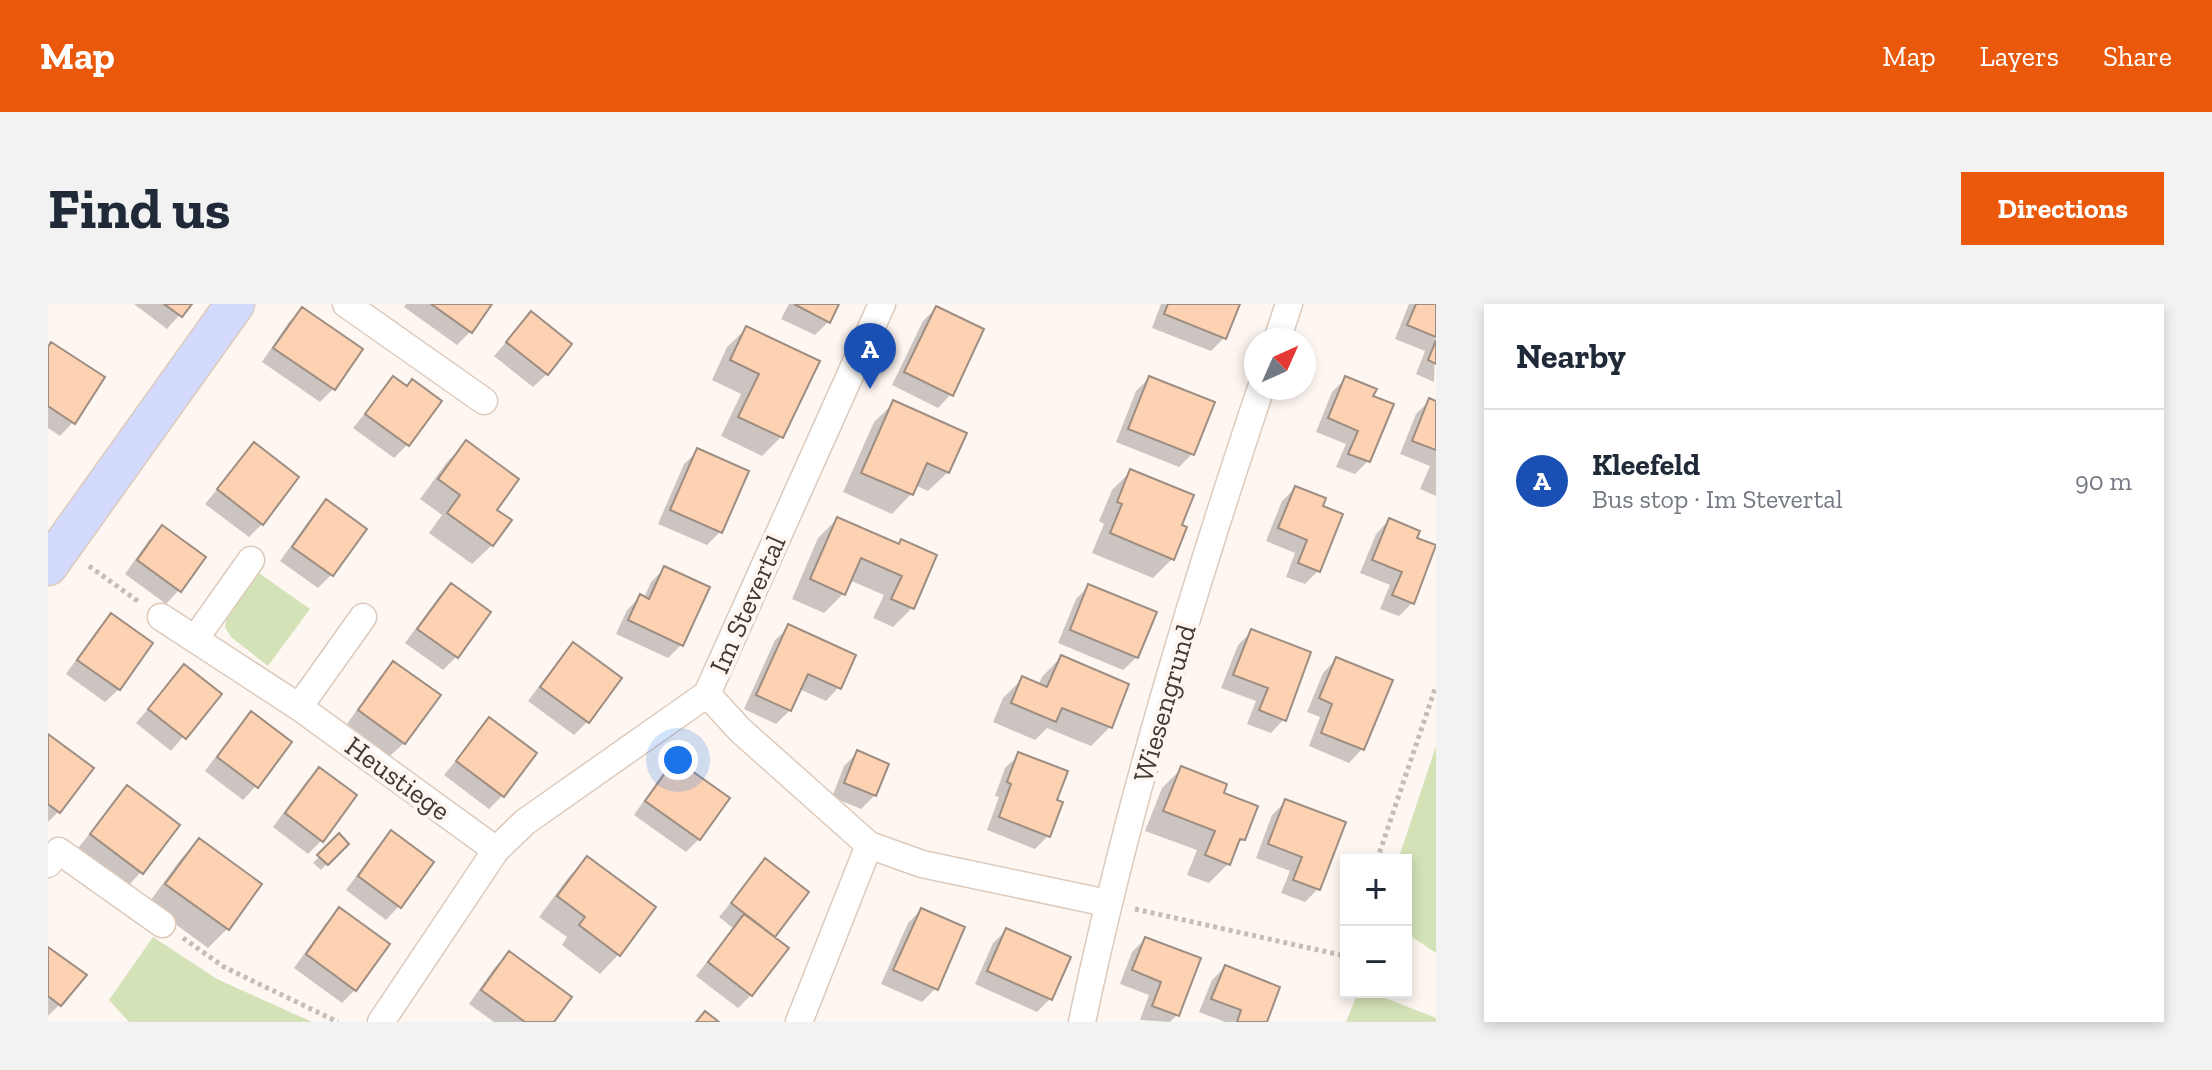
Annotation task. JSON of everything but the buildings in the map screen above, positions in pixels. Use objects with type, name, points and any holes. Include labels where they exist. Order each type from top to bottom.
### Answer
[{"type":"main road","points":[[55,556],[235,304]]},
{"type":"street","points":[[346,304],[484,401]]},
{"type":"street","name":"Im Stevertal","points":[[381,1022],[496,850],[525,822],[707,694],[882,304]]},
{"type":"street","points":[[1281,328],[1289,304]]},
{"type":"street","name":"Wiesengrund","points":[[1082,1022],[1107,903],[1214,526],[1257,400]]},
{"type":"street","points":[[195,639],[251,560]]},
{"type":"street","name":"Heustiege","points":[[161,617],[299,707],[496,850]]},
{"type":"street","points":[[299,707],[363,617]]},
{"type":"street","points":[[707,694],[740,730],[869,845],[922,864],[1107,903]]},
{"type":"street","points":[[799,1022],[869,845]]},
{"type":"street","points":[[48,864],[59,851],[162,924]]},
{"type":"path","points":[[55,556],[161,617]]},
{"type":"path","points":[[1379,854],[1436,686]]},
{"type":"path","points":[[1107,903],[1340,955]]},
{"type":"path","points":[[162,924],[224,967],[338,1022]]},
{"type":"green space","points":[[256,571],[310,609],[268,666],[231,637],[225,627],[229,610]]},
{"type":"green space","points":[[1436,746],[1436,953],[1412,937],[1412,854],[1400,854]]},
{"type":"green space","points":[[153,937],[217,979],[312,1022],[129,1022],[109,1000]]},
{"type":"green space","points":[[1356,998],[1385,998],[1436,1018],[1436,1022],[1346,1022]]},
{"type":"place","name":"Kleefeld","points":[[870,389]]}]
